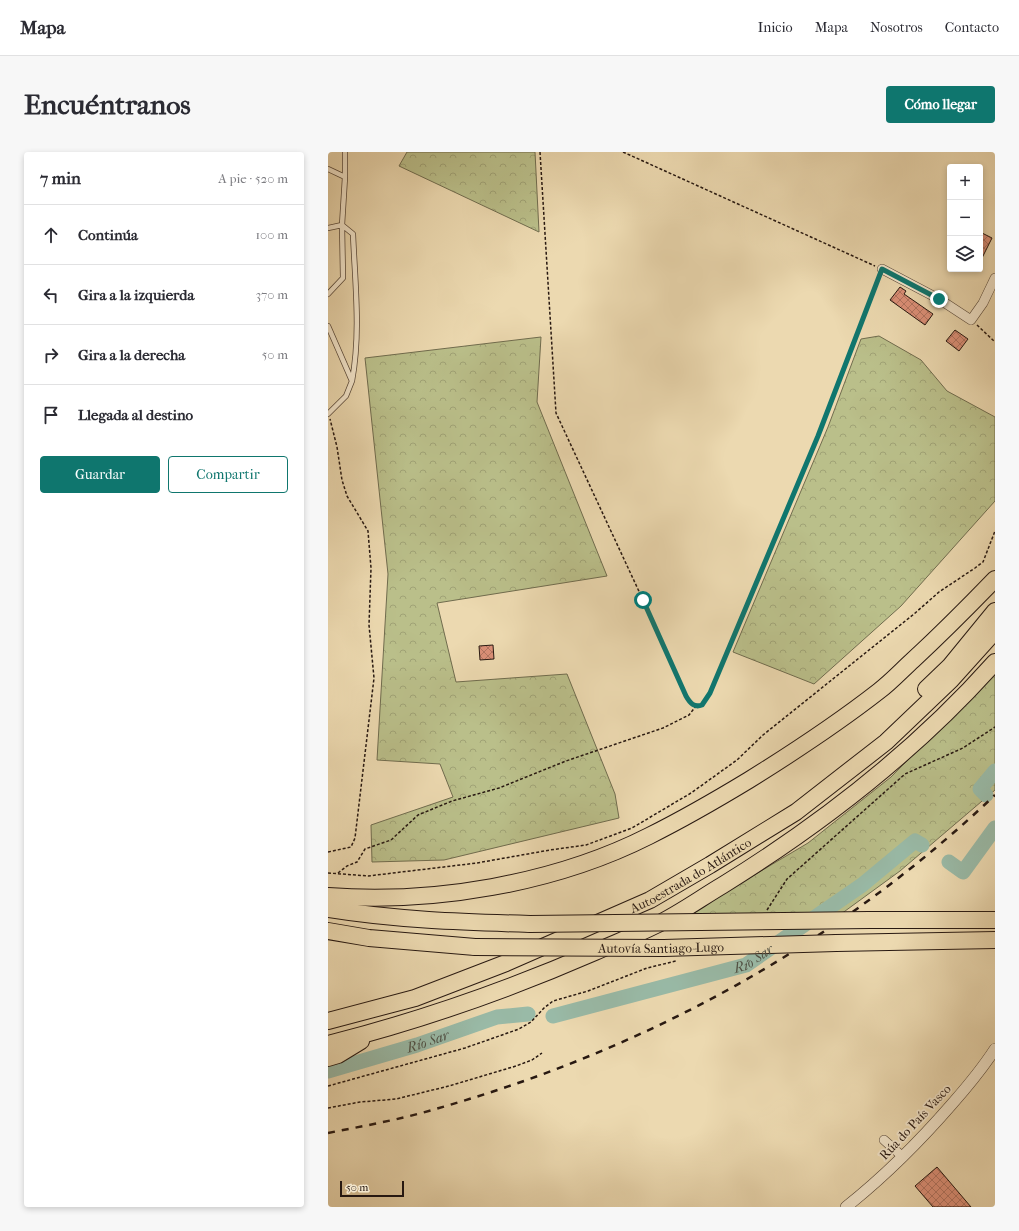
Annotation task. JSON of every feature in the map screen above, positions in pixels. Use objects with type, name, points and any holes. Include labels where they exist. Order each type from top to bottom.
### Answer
[{"type":"highway","points":[[328,896],[406,898],[504,885],[552,874],[648,837],[709,804],[792,753],[880,690],[948,627],[995,579]]},
{"type":"highway","points":[[768,829],[895,722],[950,666],[995,611]]},
{"type":"highway","name":"Autoestrada do Atlántico","points":[[328,1021],[415,998],[506,963],[650,900],[710,866],[796,812],[886,742],[951,680],[995,631]]},
{"type":"highway","name":"Autoestrada do Atlántico","points":[[328,1044],[376,1032],[505,988],[569,964],[656,925],[766,858],[831,813],[934,727],[995,662]]},
{"type":"highway","name":"Autovía Santiago-Lugo","points":[[328,909],[378,916],[456,922],[530,924],[995,920]]},
{"type":"highway","name":"Autovía Santiago-Lugo","points":[[328,931],[369,938],[475,947],[664,948],[995,940]]},
{"type":"highway","points":[[328,1012],[372,1009]]},
{"type":"highway","points":[[328,1058],[338,1055],[376,1032]]},
{"type":"street","points":[[882,269],[939,299],[971,320],[983,303],[995,278]]},
{"type":"street","name":"Rúa do País Vasco","points":[[846,1207],[903,1158],[976,1077],[994,1052]]},
{"type":"street","points":[[884,1140],[903,1158]]},
{"type":"lane","points":[[328,294],[343,278],[342,225],[345,152]]},
{"type":"lane","points":[[328,169],[345,177]]},
{"type":"lane","points":[[328,228],[342,225]]},
{"type":"lane","points":[[329,414],[346,396],[352,381],[356,350],[357,325],[353,234],[342,225]]},
{"type":"lane","points":[[328,326],[352,381]]},
{"type":"path","points":[[540,152],[556,413],[686,696],[691,704],[696,706],[702,705],[710,693],[818,436],[882,269],[624,152]]},
{"type":"path","points":[[971,320],[995,342]]},
{"type":"path","points":[[328,852],[351,847],[355,838],[374,678],[369,625],[371,568],[368,531],[347,496],[342,480],[337,447],[329,414]]},
{"type":"path","points":[[328,873],[368,876],[477,863],[550,850],[586,846],[632,828],[691,793],[737,760],[763,736],[939,592],[983,562],[995,531]]},
{"type":"path","points":[[337,874],[347,866],[357,862],[365,849],[391,840],[418,815],[452,801],[499,788],[566,761],[663,728],[689,715],[696,706]]},
{"type":"path","points":[[767,910],[787,879],[906,774],[963,748],[995,727]]},
{"type":"path","points":[[328,1086],[465,1048],[519,1029],[531,1022],[544,1008],[553,1002],[588,991],[647,968],[679,960]]},
{"type":"path","points":[[328,1108],[360,1102],[396,1099],[449,1086],[516,1066],[532,1060],[542,1053]]},
{"type":"green space","points":[[407,152],[535,152],[539,232],[399,166]]},
{"type":"green space","points":[[879,336],[921,360],[947,391],[995,417],[995,501],[901,606],[814,684],[733,652],[828,427],[861,339]]},
{"type":"green space","points":[[541,337],[537,402],[607,576],[437,603],[456,682],[567,674],[615,794],[619,818],[444,860],[372,862],[371,825],[453,797],[440,764],[377,760],[388,574],[365,358]]},
{"type":"green space","points":[[995,672],[995,790],[900,871],[841,914],[680,915],[744,881],[808,843],[891,777]]},
{"type":"building","points":[[983,234],[992,238],[983,256]]},
{"type":"building","points":[[900,287],[906,291],[904,294],[933,314],[925,325],[890,300]]},
{"type":"building","points":[[955,330],[968,339],[959,351],[946,341]]},
{"type":"building","points":[[493,645],[494,659],[480,660],[479,646]]},
{"type":"building","points":[[937,1167],[971,1207],[933,1207],[915,1186]]},
{"type":"waterway","name":"Río Sar","points":[[986,795],[980,789],[995,771]]},
{"type":"waterway","name":"Río Sar","points":[[949,862],[963,872],[995,828]]},
{"type":"waterway","name":"Río Sar","points":[[553,1016],[746,965],[862,885],[915,841],[922,845]]},
{"type":"waterway","name":"Río Sar","points":[[328,1071],[417,1045],[497,1017],[528,1014]]},
{"type":"railway","points":[[328,1133],[419,1114],[510,1086],[587,1057],[661,1024],[733,987],[803,945],[870,900],[934,849],[995,795]]},
{"type":"route","points":[[643,600],[686,696],[691,704],[696,706],[702,705],[710,693],[818,436],[882,269],[939,299]]}]
